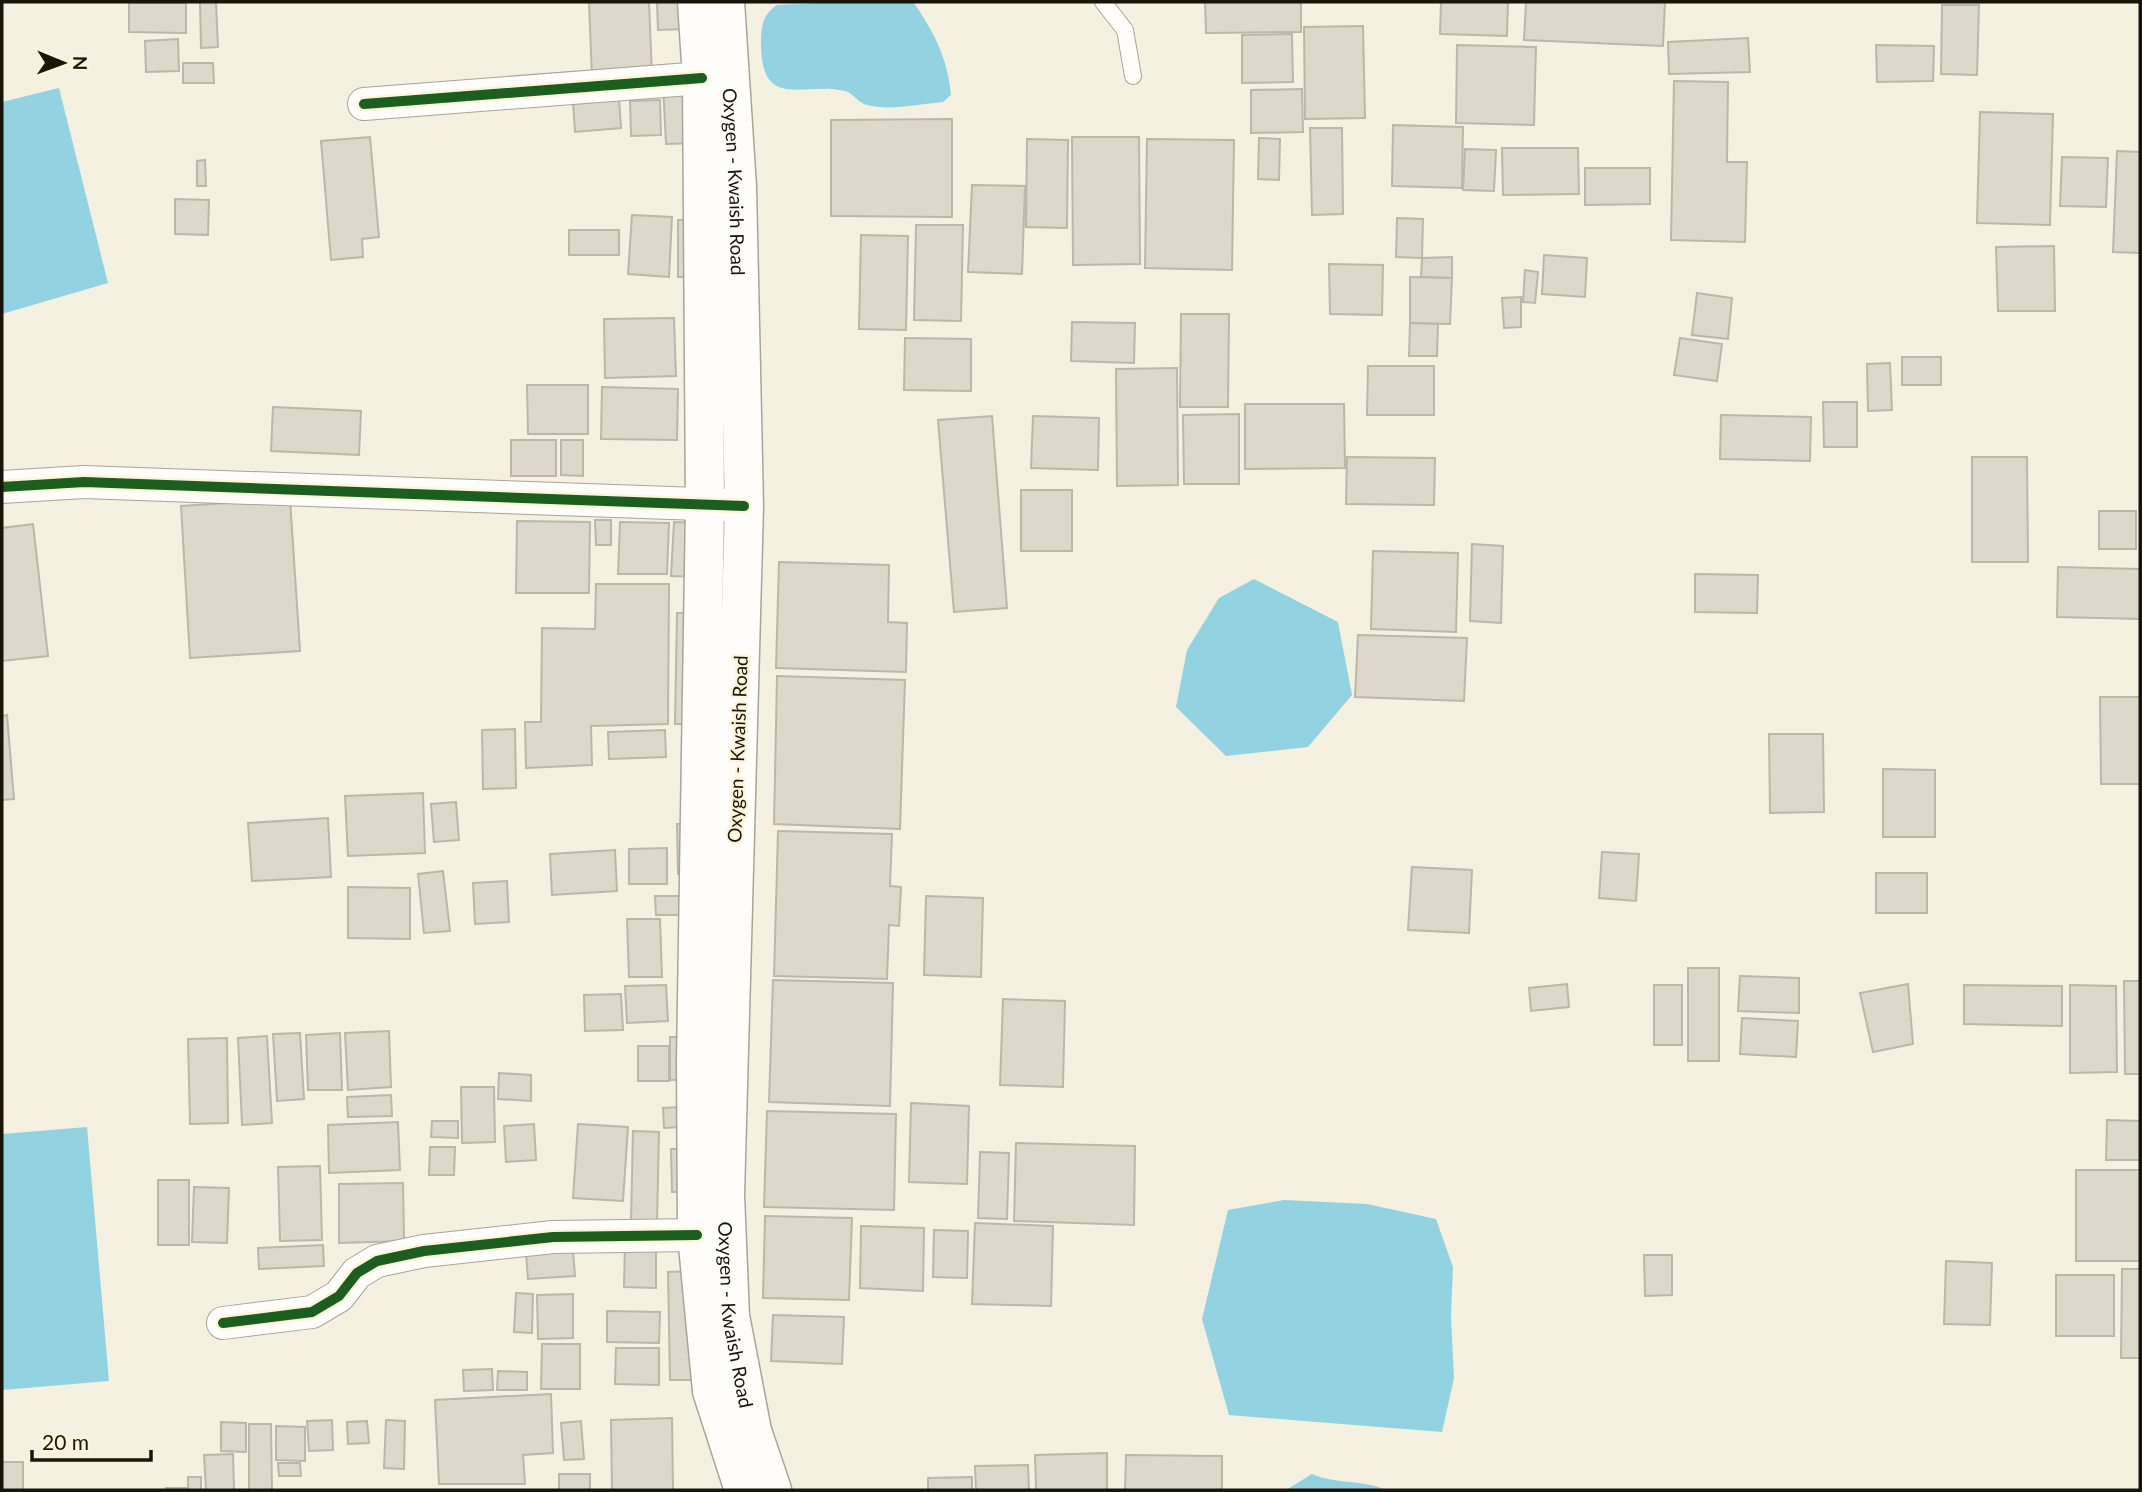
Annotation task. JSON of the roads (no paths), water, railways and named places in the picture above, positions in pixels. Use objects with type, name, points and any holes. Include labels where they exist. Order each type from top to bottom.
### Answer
[{"type":"main road","name":"Oxygen - Kwaish Road","points":[[697,2],[702,78],[705,505],[696,1062],[697,1235],[712,1391],[744,1490]]},
{"type":"main road","name":"Oxygen - Kwaish Road","points":[[725,2],[737,187],[744,506],[725,1195],[730,1316],[752,1431],[772,1490]]},
{"type":"street","points":[[364,104],[702,78]]},
{"type":"street","points":[[2,487],[85,482],[744,506]]},
{"type":"street","points":[[223,1323],[312,1312],[339,1296],[357,1273],[377,1261],[424,1251],[553,1237],[697,1235]]},
{"type":"lane","points":[[1103,2],[1125,30],[1133,76]]},
{"type":"water","points":[[914,3],[939,46],[951,95],[943,102],[876,107],[864,104],[845,91],[788,89],[769,79],[764,67],[761,40],[763,23],[772,9],[777,5]]},
{"type":"water","points":[[59,88],[108,283],[2,314],[2,102]]},
{"type":"water","points":[[1254,579],[1338,622],[1352,695],[1308,747],[1226,756],[1176,707],[1187,650],[1219,598]]},
{"type":"water","points":[[87,1127],[109,1381],[2,1390],[2,1134]]},
{"type":"water","points":[[1284,1200],[1367,1204],[1436,1219],[1453,1267],[1451,1317],[1454,1378],[1442,1432],[1229,1415],[1202,1319],[1228,1210]]},
{"type":"water","points":[[1312,1474],[1331,1480],[1368,1484],[1386,1490],[1286,1490]]}]
